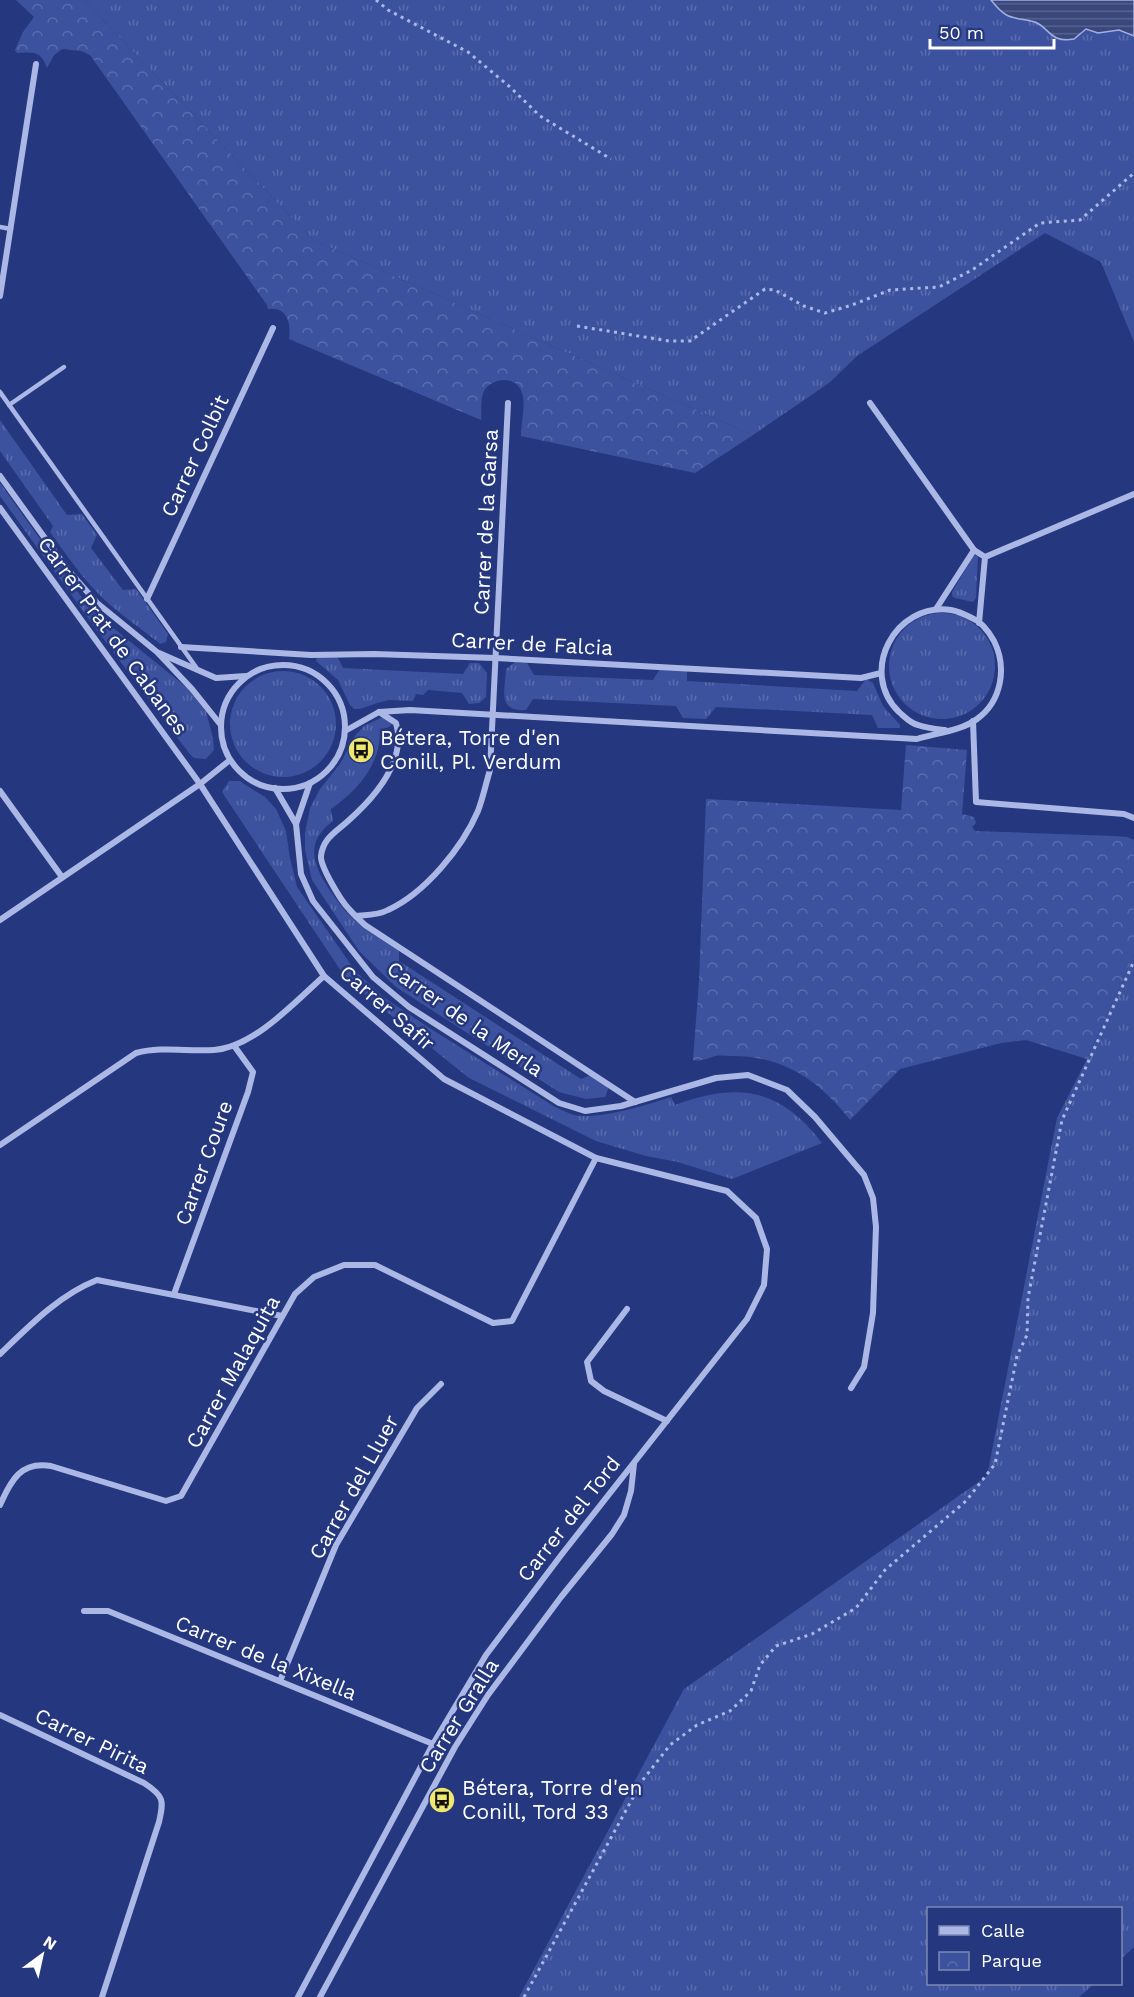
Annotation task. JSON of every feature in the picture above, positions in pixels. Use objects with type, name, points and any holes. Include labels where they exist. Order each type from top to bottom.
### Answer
[{"type":"street","points":[[0,296],[36,64]]},
{"type":"street","name":"Carrer Colbit","points":[[147,599],[273,328]]},
{"type":"street","name":"Carrer de la Garsa","points":[[356,916],[386,912],[405,900],[435,874],[459,844],[478,811],[490,770],[508,403]]},
{"type":"street","points":[[870,403],[974,550],[985,557]]},
{"type":"street","points":[[0,476],[68,570],[97,603],[157,652],[192,689],[220,724]]},
{"type":"street","points":[[985,557],[1134,494]]},
{"type":"street","name":"Carrer Prat de Cabanes","points":[[0,508],[200,784]]},
{"type":"street","points":[[936,609],[974,550]]},
{"type":"street","points":[[979,623],[985,557]]},
{"type":"street","points":[[345,731],[379,711],[410,710],[917,739],[962,727],[979,718],[996,698],[1003,672],[1000,653],[989,632],[979,623],[953,610],[936,609],[922,612],[908,619],[894,631],[886,645],[881,662],[881,673],[885,691],[894,707],[907,720],[919,726],[945,730]]},
{"type":"street","name":"Carrer de Falcia","points":[[181,647],[311,655],[374,654],[495,658],[861,678],[881,673]]},
{"type":"street","points":[[157,652],[216,678],[246,676]]},
{"type":"street","points":[[284,664],[304,668],[322,678],[335,693],[343,711],[345,731],[342,747],[324,774],[310,783],[293,788],[275,788],[257,784],[242,774],[230,760],[222,743],[220,724],[224,705],[233,689],[246,676],[264,667],[284,664]]},
{"type":"street","name":"Carrer de la Merla","points":[[379,711],[396,723],[400,736],[396,758],[386,781],[349,821],[327,838],[321,858],[327,875],[347,908],[365,925],[635,1102]]},
{"type":"street","points":[[973,721],[976,802],[1124,814],[1134,818]]},
{"type":"street","points":[[0,920],[200,784],[230,760]]},
{"type":"street","name":"Carrer de la Merla","points":[[296,824],[310,783]]},
{"type":"street","name":"Carrer Safir","points":[[200,784],[324,976],[444,1079],[596,1158]]},
{"type":"street","name":"Carrer de la Merla","points":[[275,788],[296,824],[301,874],[313,901],[373,977],[409,1007],[560,1103],[585,1111],[635,1102],[716,1078],[748,1075],[787,1090],[815,1117],[864,1175],[873,1198],[876,1227],[873,1313],[864,1367],[851,1388]]},
{"type":"street","points":[[0,791],[62,877]]},
{"type":"street","points":[[0,1145],[136,1053],[150,1049],[215,1050],[235,1047],[256,1035],[324,976]]},
{"type":"street","name":"Carrer Coure","points":[[174,1294],[248,1092],[253,1072],[235,1047]]},
{"type":"street","name":"Carrer Malaquita","points":[[0,1504],[10,1483],[22,1471],[38,1464],[166,1501],[181,1496],[295,1294],[314,1277],[344,1265],[375,1265],[493,1323],[512,1321],[596,1158]]},
{"type":"street","name":"Carrer del Tord","points":[[298,1997],[433,1744],[486,1655],[747,1319],[764,1285],[767,1248],[756,1218],[727,1191],[596,1158]]},
{"type":"street","points":[[0,1354],[33,1322],[80,1287],[97,1280],[282,1316]]},
{"type":"street","points":[[627,1309],[587,1362],[591,1381],[604,1391],[667,1421]]},
{"type":"street","name":"Carrer del Lluer","points":[[280,1681],[336,1545],[417,1408],[441,1384]]},
{"type":"street","name":"Carrer Gralla","points":[[320,1997],[455,1748],[488,1695],[612,1534],[624,1515],[631,1491],[634,1463]]},
{"type":"street","name":"Carrer de la Xixella","points":[[84,1611],[108,1611],[433,1744]]},
{"type":"street","name":"Carrer Pirita","points":[[0,1715],[144,1783],[157,1791],[163,1803],[159,1822],[102,1997]]},
{"type":"lane","points":[[0,227],[11,229]]},
{"type":"lane","points":[[9,405],[63,367]]},
{"type":"lane","points":[[0,392],[198,670]]},
{"type":"path","points":[[376,0],[388,10],[468,52],[540,116],[611,159]]},
{"type":"path","points":[[577,326],[669,341],[690,341],[765,289],[775,290],[804,306],[825,313],[890,290],[939,287],[972,270],[1040,224],[1080,220],[1134,173]]},
{"type":"path","points":[[524,1997],[642,1781],[670,1745],[697,1725],[730,1712],[751,1691],[760,1665],[776,1646],[812,1634],[856,1608],[885,1570],[966,1501],[995,1464],[1017,1356],[1026,1335],[1028,1298],[1062,1120],[1134,961]]},
{"type":"green space","points":[[16,0],[84,0],[313,240],[753,435],[695,473],[521,436],[522,393],[515,383],[510,381],[498,381],[484,391],[481,420],[289,339],[287,317],[280,310],[268,309],[90,55],[81,51],[62,49],[54,55],[47,68],[42,58],[36,54],[17,53],[15,50],[23,32],[34,17]]},
{"type":"green space","points":[[84,0],[1134,0],[1134,342],[1101,262],[1045,233],[857,356],[829,383],[753,435],[313,240]]},
{"type":"green space","points":[[0,420],[67,515],[82,514],[97,535],[91,548],[123,590],[136,589],[168,634],[166,642],[160,644],[116,610],[100,596],[71,561],[50,532],[53,526],[0,451]]},
{"type":"green space","points":[[0,483],[90,609],[191,691],[206,712],[213,738],[214,750],[206,759],[194,758],[189,753],[93,625],[0,496]]},
{"type":"green space","points":[[974,555],[978,556],[976,598],[973,602],[955,598],[952,592]]},
{"type":"green space","points":[[942,613],[962,617],[979,629],[991,646],[995,666],[991,686],[979,703],[962,715],[942,719],[922,715],[905,703],[893,686],[889,666],[893,646],[905,629],[922,617]]},
{"type":"green space","points":[[337,656],[343,668],[463,674],[470,663],[479,663],[487,673],[486,697],[479,703],[469,704],[462,693],[428,690],[423,695],[416,694],[413,701],[389,700],[354,709],[338,680],[316,661],[317,657]]},
{"type":"green space","points":[[515,662],[527,663],[534,675],[653,680],[660,669],[687,670],[687,681],[857,691],[866,679],[873,683],[883,706],[900,725],[900,728],[878,728],[872,715],[716,707],[706,719],[683,718],[676,706],[533,699],[526,710],[517,710],[507,703],[504,692],[506,669]]},
{"type":"green space","points":[[283,671],[303,675],[320,687],[332,704],[336,724],[332,744],[320,761],[303,773],[283,777],[263,773],[246,761],[234,744],[230,724],[234,704],[246,687],[263,675]]},
{"type":"green space","points":[[383,717],[392,724],[380,730],[372,765],[366,776],[350,794],[331,809],[333,821],[318,837],[315,845],[315,862],[323,879],[349,915],[399,949],[399,961],[581,1079],[593,1074],[609,1087],[605,1097],[586,1099],[559,1092],[396,987],[359,951],[312,880],[305,850],[305,833],[310,808],[320,789],[340,764],[355,736],[364,726]]},
{"type":"green space","points":[[906,745],[967,750],[962,814],[974,817],[976,823],[972,827],[975,831],[1113,836],[1134,840],[1134,955],[1087,1059],[1026,1040],[1001,1043],[900,1069],[850,1120],[813,1083],[785,1066],[751,1057],[715,1056],[693,1060],[699,981],[706,799],[901,810]]},
{"type":"green space","points":[[229,781],[240,781],[265,797],[276,809],[286,831],[297,887],[356,972],[386,999],[555,1107],[575,1115],[592,1116],[627,1110],[671,1097],[675,1105],[698,1098],[739,1092],[774,1101],[806,1125],[822,1143],[732,1179],[678,1162],[646,1156],[596,1141],[469,1078],[347,980],[222,792]]},
{"type":"green space","points":[[1134,955],[1134,1947],[1122,1958],[1122,1907],[927,1907],[927,1985],[1093,1985],[1079,1997],[519,1997],[684,1689],[987,1476],[1057,1118],[1087,1059]]},
{"type":"shaded area","points":[[991,0],[1134,0],[1134,36],[1119,30],[1098,33],[1086,29],[1074,39],[1059,39],[1037,23],[1005,14]]},
{"type":"place","name":"Bétera, Torre d'en Conill, Pl. Verdum","points":[[361,750]]},
{"type":"place","name":"Bétera, Torre d'en Conill, Tord 33","points":[[442,1800]]}]
